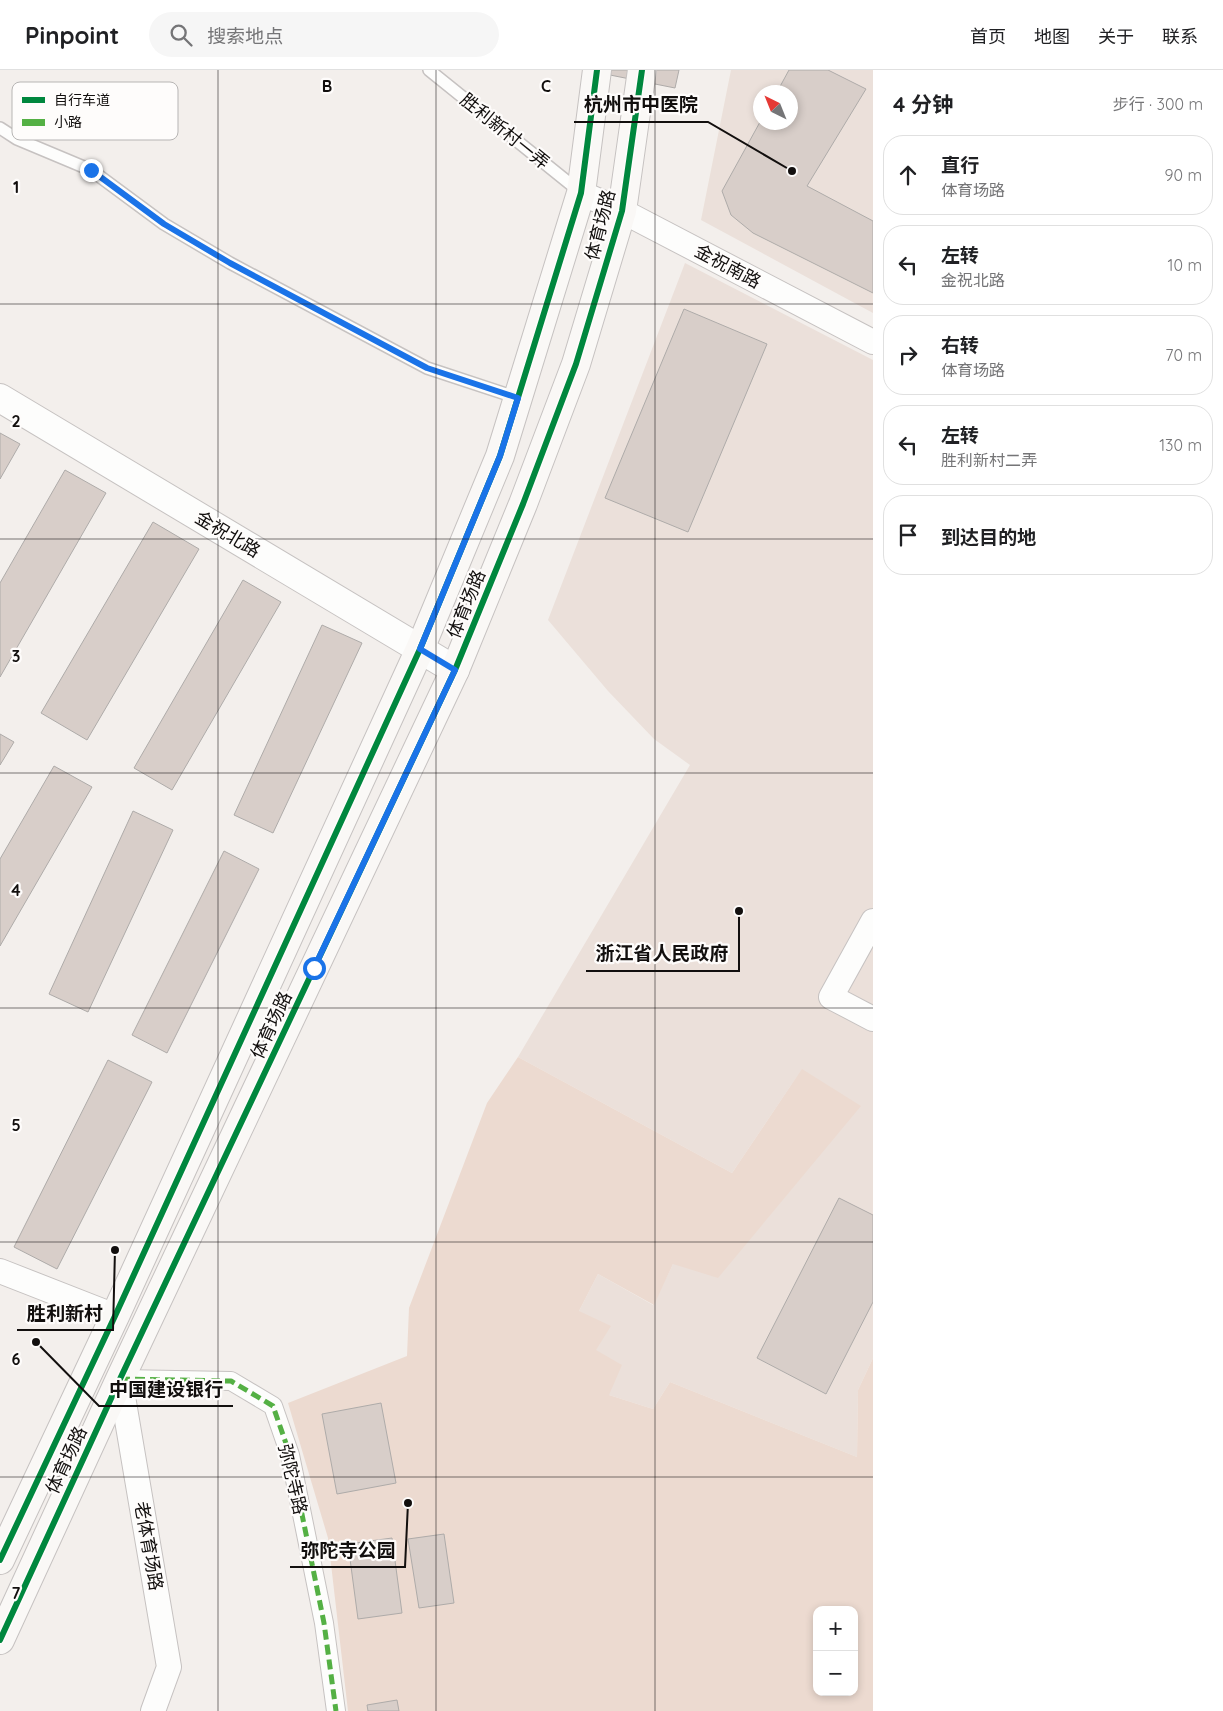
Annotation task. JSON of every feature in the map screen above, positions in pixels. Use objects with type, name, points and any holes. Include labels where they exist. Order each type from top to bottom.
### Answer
[{"type":"main road","name":"体育场路","points":[[0,1560],[115,1316],[420,649],[500,456],[582,193],[597,70]]},
{"type":"main road","name":"体育场路","points":[[0,1640],[120,1379],[455,670],[523,504],[576,364],[622,211],[642,70]]},
{"type":"street","name":"金祝南路","points":[[582,193],[622,211],[873,342]]},
{"type":"street","name":"金祝北路","points":[[0,398],[455,670]]},
{"type":"street","points":[[873,921],[831,997],[873,1020]]},
{"type":"street","points":[[0,1272],[115,1316]]},
{"type":"street","name":"老体育场路","points":[[120,1379],[169,1667],[153,1711]]},
{"type":"street","name":"弥陀寺路","points":[[120,1379],[231,1381],[273,1406],[290,1455],[294,1474],[324,1623],[336,1711]]},
{"type":"lane","name":"胜利新村一弄","points":[[429,70],[582,193]]},
{"type":"lane","points":[[0,128],[12,136]]},
{"type":"lane","points":[[19,140],[91,170],[164,224],[230,263],[427,368],[518,398]]},
{"type":"shaded area","points":[[731,70],[873,70],[873,313],[701,220]]},
{"type":"shaded area","points":[[685,263],[873,360],[873,1358],[858,1390],[857,1457],[670,1382],[653,1409],[609,1395],[596,1351],[579,1311],[598,1274],[653,1305],[673,1264],[802,1069],[732,1173],[518,1057],[690,765],[654,739],[608,691],[548,620]]},
{"type":"shaded area","points":[[518,1057],[732,1173],[802,1069],[861,1106],[718,1278],[673,1264],[654,1305],[598,1274],[579,1311],[611,1326],[596,1350],[622,1365],[609,1395],[653,1409],[670,1382],[857,1457],[858,1390],[873,1358],[873,1711],[348,1711],[328,1538],[288,1403],[407,1356],[409,1308],[487,1103]]},
{"type":"building","points":[[585,70],[679,70],[675,88]]},
{"type":"building","points":[[789,70],[828,70],[866,89],[807,186],[873,221],[873,293],[753,233],[731,215],[722,191],[756,130],[798,130],[798,85],[781,85]]},
{"type":"building","points":[[684,309],[767,344],[688,532],[605,498]]},
{"type":"building","points":[[0,433],[20,444],[0,479]]},
{"type":"building","points":[[65,470],[106,493],[0,677],[0,583]]},
{"type":"building","points":[[153,522],[199,549],[87,740],[41,713]]},
{"type":"building","points":[[243,580],[281,602],[172,790],[134,768]]},
{"type":"building","points":[[322,625],[362,643],[273,833],[234,815]]},
{"type":"building","points":[[0,734],[14,742],[0,765]]},
{"type":"building","points":[[54,766],[92,787],[0,946],[0,859]]},
{"type":"building","points":[[133,811],[173,830],[88,1012],[49,994]]},
{"type":"building","points":[[224,851],[259,869],[167,1053],[132,1035]]},
{"type":"building","points":[[108,1060],[152,1082],[57,1269],[14,1247]]},
{"type":"building","points":[[839,1198],[873,1215],[873,1302],[826,1394],[757,1358]]},
{"type":"building","points":[[381,1403],[396,1483],[337,1494],[322,1414]]},
{"type":"building","points":[[444,1534],[454,1603],[419,1608],[408,1539]]},
{"type":"building","points":[[392,1538],[402,1613],[358,1619],[348,1544]]},
{"type":"building","points":[[397,1700],[399,1711],[368,1711],[367,1705]]},
{"type":"marked path","points":[[120,1379],[231,1381],[273,1406],[290,1455],[324,1623],[336,1711]]},
{"type":"cycle path","points":[[0,1560],[115,1316],[420,649],[500,456],[581,193],[597,70]]},
{"type":"cycle path","points":[[0,1640],[120,1379],[455,670],[523,504],[576,364],[622,211],[642,70]]},
{"type":"place","name":"杭州市中医院","points":[[792,171]]},
{"type":"place","name":"浙江省人民政府","points":[[739,911]]},
{"type":"place","name":"胜利新村","points":[[115,1250]]},
{"type":"place","name":"中国建设银行","points":[[36,1342]]},
{"type":"place","name":"弥陀寺公园","points":[[408,1503]]},
{"type":"route","points":[[91,170],[164,224],[230,263],[427,368],[518,398],[500,456],[420,649],[455,670],[314,968]]}]
